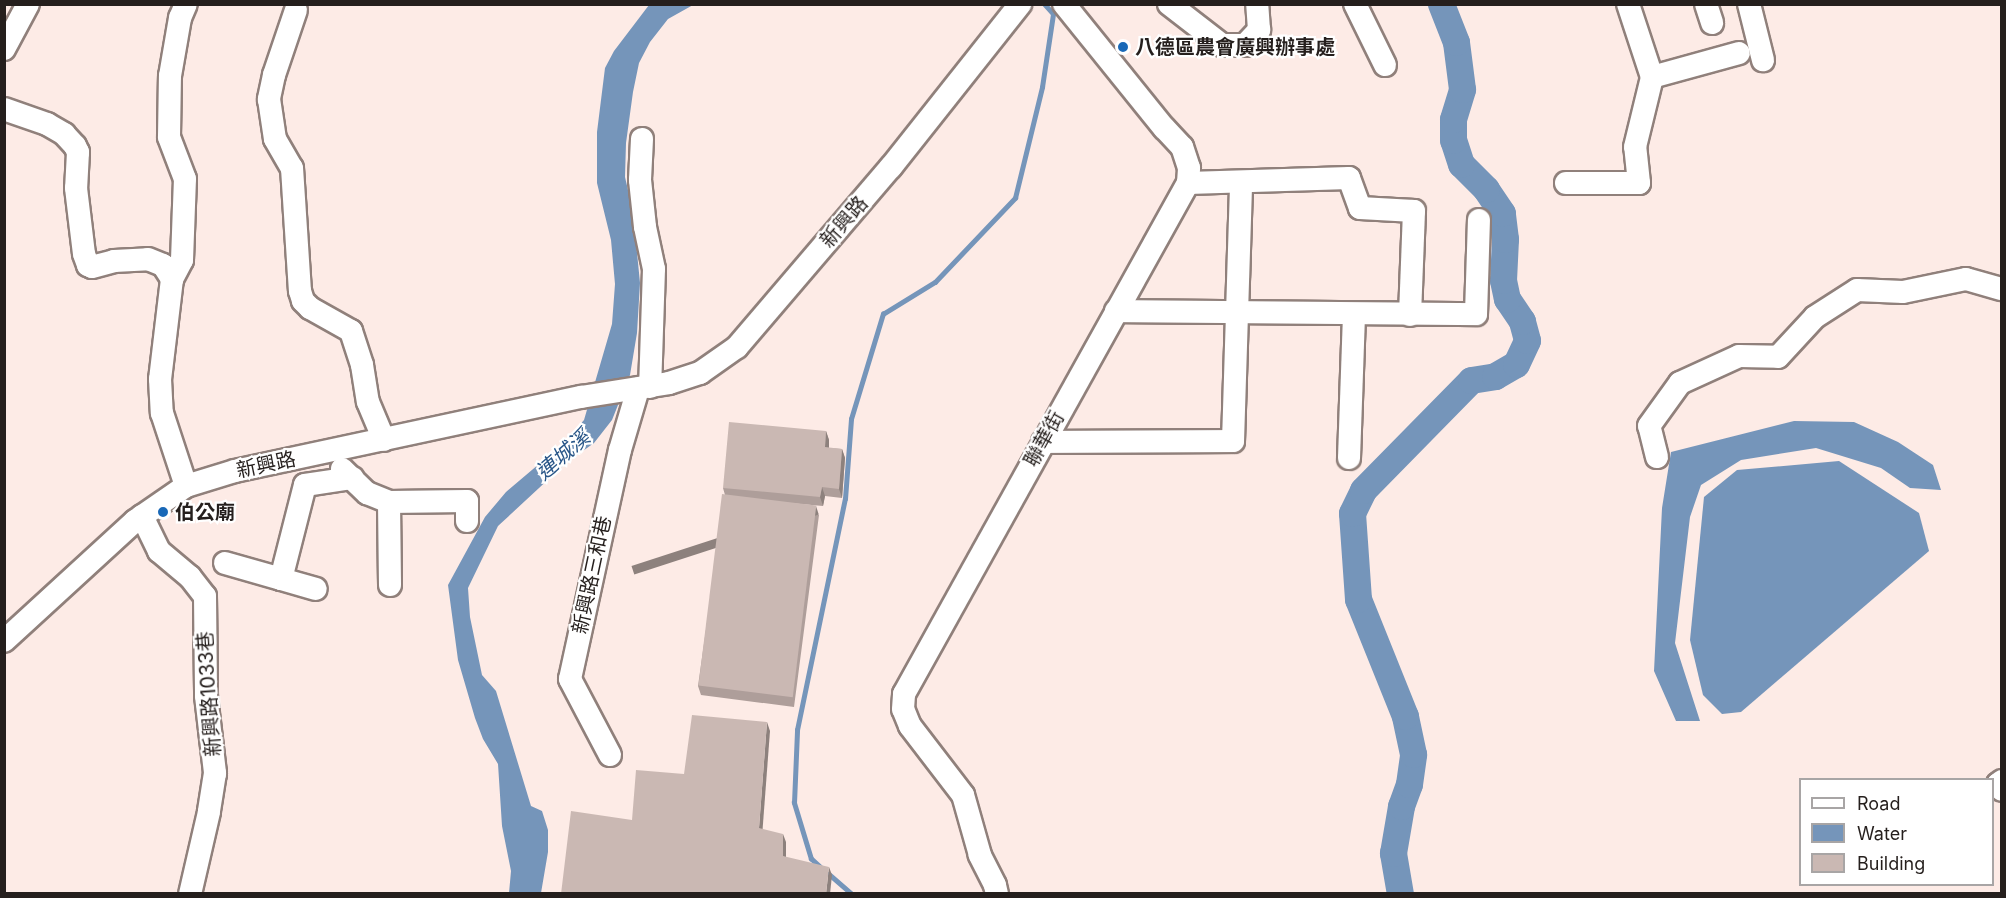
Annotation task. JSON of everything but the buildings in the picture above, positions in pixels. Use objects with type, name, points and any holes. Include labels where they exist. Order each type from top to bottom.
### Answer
[{"type":"street","points":[[4,50],[28,4]]},
{"type":"street","points":[[186,4],[180,18],[170,76],[169,137],[185,179],[182,260],[172,279],[160,379],[162,413],[186,486]]},
{"type":"street","name":"新興路","points":[[4,641],[142,516],[186,486],[235,471],[384,441],[581,397],[640,389],[700,373],[737,347],[891,167],[1020,4]]},
{"type":"street","points":[[1070,4],[1064,5],[1182,147],[1189,168],[1188,183],[1348,178],[1360,208],[1413,211],[1410,315]]},
{"type":"street","points":[[1169,4],[1222,45],[1245,45],[1259,30],[1257,4]]},
{"type":"street","points":[[1355,4],[1385,65]]},
{"type":"street","points":[[1566,183],[1639,183],[1635,147],[1652,76],[1628,4]]},
{"type":"street","points":[[1749,4],[1763,60]]},
{"type":"street","points":[[296,10],[274,75],[269,99],[275,139],[292,168],[300,291],[303,301],[310,308],[351,331],[362,365],[368,402],[384,441]]},
{"type":"street","points":[[1652,76],[1739,53]]},
{"type":"street","points":[[4,109],[47,124],[64,134],[75,146],[78,152],[78,199],[84,254],[88,265],[97,267],[114,261],[148,259],[163,265],[172,279]]},
{"type":"street","name":"新興路三和巷","points":[[610,754],[570,679],[620,450],[640,389],[654,269],[642,192],[642,139]]},
{"type":"street","points":[[1043,442],[1233,441],[1241,182]]},
{"type":"street","name":"聯華街","points":[[997,894],[980,855],[963,795],[910,726],[903,709],[904,694],[1188,183]]},
{"type":"street","points":[[1116,311],[1476,314],[1479,220]]},
{"type":"street","points":[[1657,457],[1649,426],[1680,383],[1739,356],[1778,357],[1815,317],[1857,290],[1903,292],[1966,279],[2001,290]]},
{"type":"street","points":[[1349,458],[1354,314]]},
{"type":"street","points":[[326,452],[367,493],[389,502],[467,501],[467,522]]},
{"type":"street","points":[[281,579],[305,485],[352,478]]},
{"type":"street","points":[[389,502],[390,585]]},
{"type":"street","name":"新興路1033巷","points":[[142,516],[159,550],[190,577],[205,596],[206,696],[215,773],[209,812],[190,894]]},
{"type":"street","points":[[225,563],[316,589]]},
{"type":"street","points":[[2001,781],[1998,784],[2001,790]]},
{"type":"water","name":"連城溪","points":[[649,5],[693,5],[668,19],[650,42],[639,63],[633,92],[626,143],[625,177],[633,212],[640,283],[637,333],[630,375],[612,420],[594,443],[566,463],[498,526],[468,588],[470,617],[482,675],[496,691],[531,806],[542,811],[548,830],[548,852],[541,893],[509,893],[511,871],[502,826],[498,764],[483,739],[458,660],[448,585],[485,517],[506,492],[565,442],[584,420],[612,324],[615,284],[611,240],[597,183],[597,132],[605,68],[614,51]]},
{"type":"water","points":[[1794,421],[1854,422],[1898,442],[1933,465],[1941,490],[1910,488],[1881,468],[1816,448],[1741,460],[1701,485],[1690,517],[1675,643],[1700,721],[1676,721],[1654,671],[1662,508],[1671,452]]},
{"type":"water","points":[[1839,461],[1919,513],[1929,551],[1741,712],[1722,714],[1703,695],[1690,640],[1704,497],[1737,470]]},
{"type":"waterway","points":[[820,867],[811,859],[794,803],[797,730],[845,499],[851,419],[883,314],[935,282],[1015,198],[1042,87],[1053,14],[1044,4]]},
{"type":"waterway","points":[[1400,894],[1393,853],[1401,806],[1409,784],[1413,754],[1405,716],[1358,599],[1352,513],[1363,490],[1471,380],[1495,376],[1516,364],[1527,340],[1522,321],[1507,299],[1503,280],[1505,239],[1502,213],[1486,189],[1461,164],[1453,140],[1453,119],[1462,89],[1456,42],[1441,4]]},
{"type":"waterway","points":[[829,874],[852,894]]},
{"type":"place","name":"八德區農會廣興辦事處","points":[[1123,47]]},
{"type":"place","name":"伯公廟","points":[[163,512]]}]
